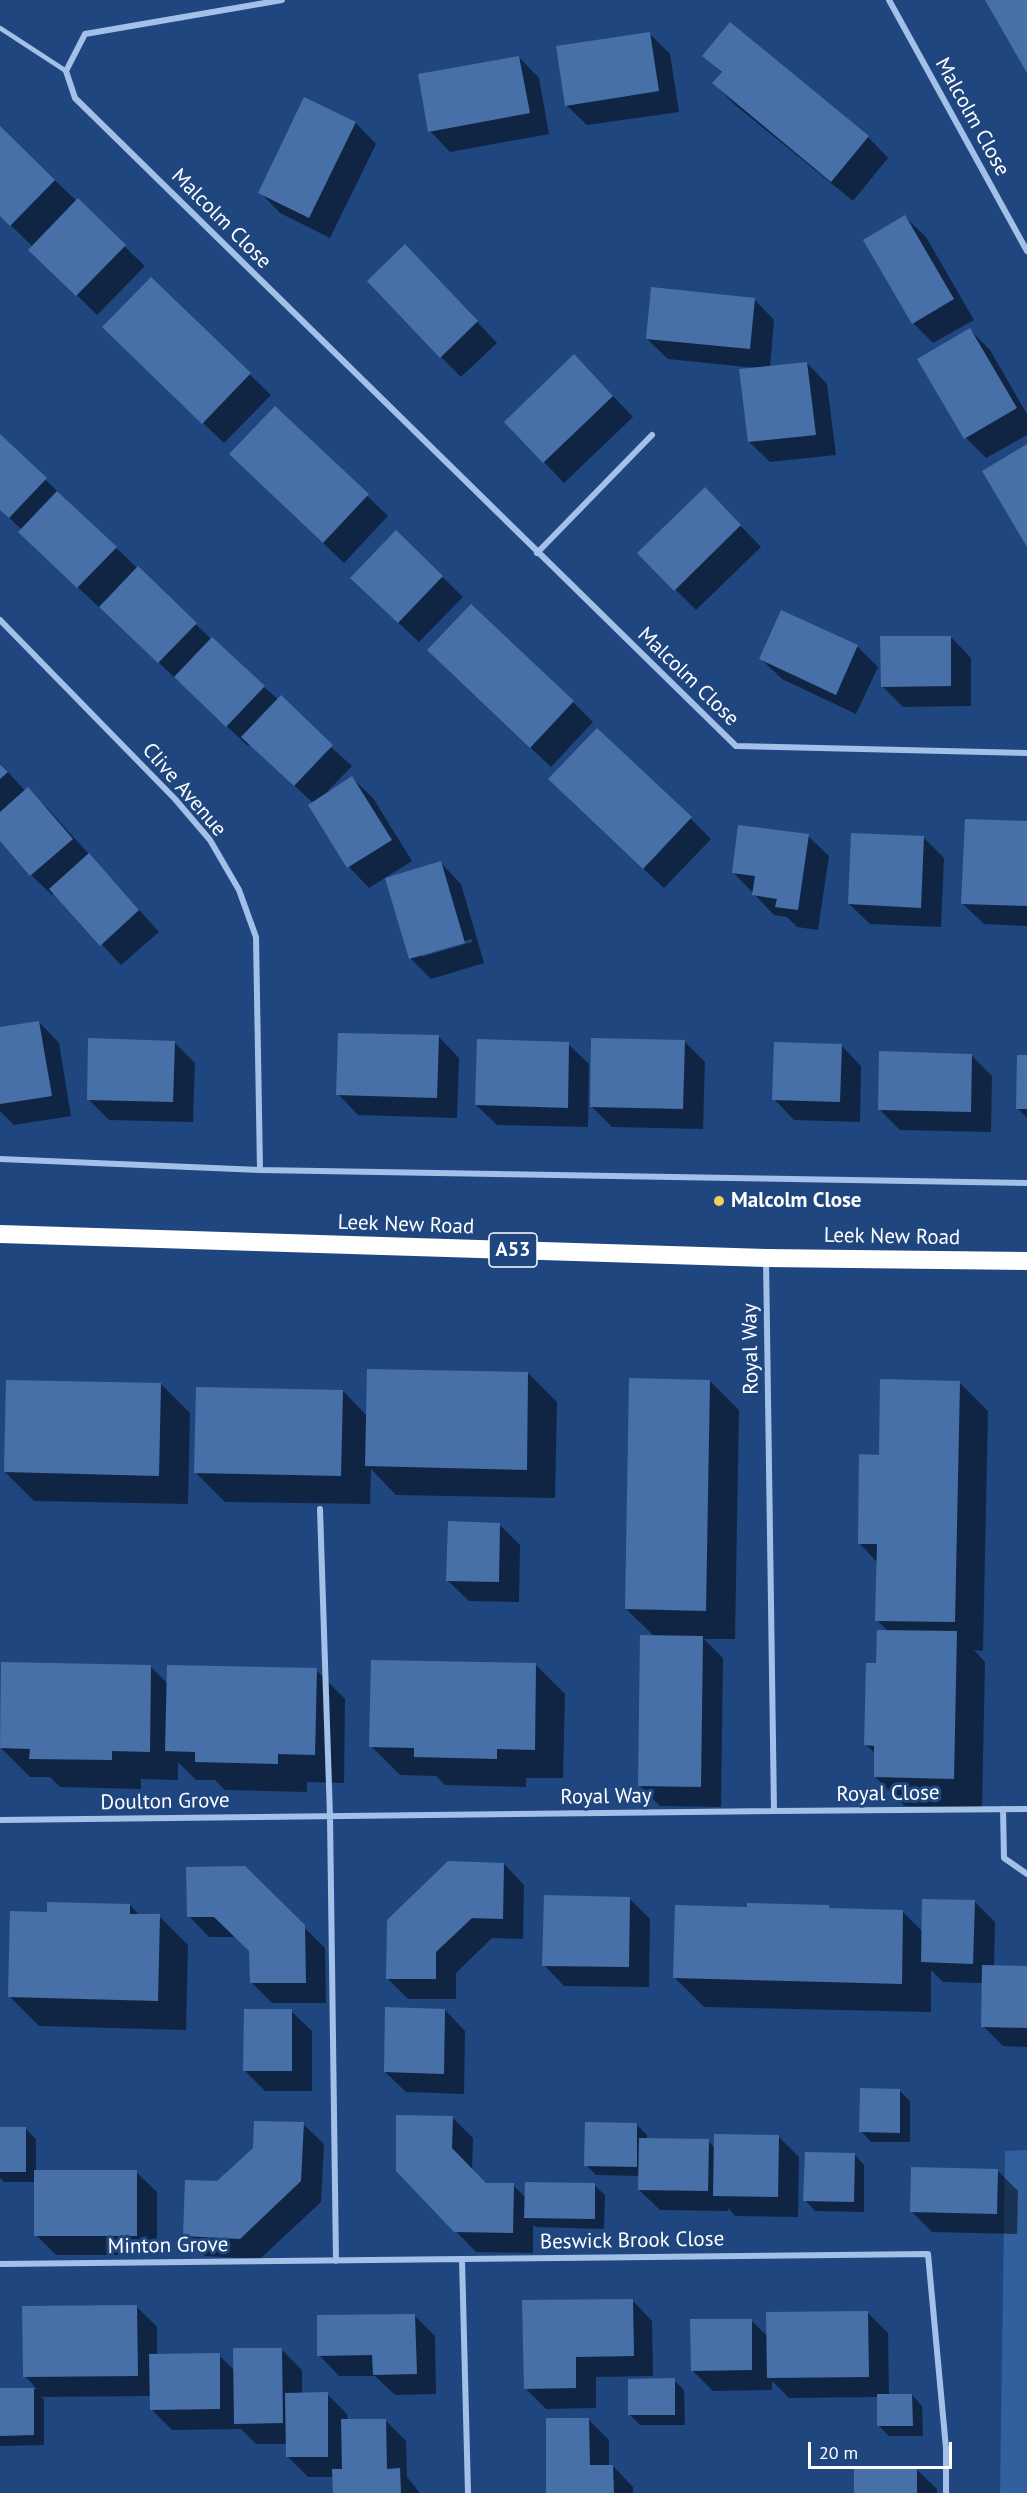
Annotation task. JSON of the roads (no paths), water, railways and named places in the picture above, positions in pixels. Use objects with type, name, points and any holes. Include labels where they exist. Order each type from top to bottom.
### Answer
[{"type":"highway","name":"Leek New Road","points":[[0,1234],[766,1258],[1027,1261]]},
{"type":"street","points":[[66,71],[85,34],[282,0]]},
{"type":"street","name":"Malcolm Close","points":[[889,0],[1027,250]]},
{"type":"street","name":"Malcolm Close","points":[[66,71],[75,98],[736,746],[1027,753]]},
{"type":"street","points":[[537,553],[652,435]]},
{"type":"street","name":"Clive Avenue","points":[[0,620],[175,799],[210,840],[239,890],[256,937],[260,1170]]},
{"type":"street","points":[[0,1159],[260,1170],[1027,1183]]},
{"type":"street","name":"Royal Way","points":[[330,1817],[774,1811],[766,1258]]},
{"type":"street","points":[[320,1509],[330,1817],[336,2261]]},
{"type":"street","points":[[1003,1809],[1004,1858],[1027,1874]]},
{"type":"street","name":"Royal Close","points":[[774,1811],[1027,1809]]},
{"type":"street","name":"Doulton Grove","points":[[0,1820],[330,1817]]},
{"type":"street","name":"Beswick Brook Close","points":[[336,2261],[927,2254],[946,2448],[946,2493]]},
{"type":"street","points":[[462,2259],[468,2493]]},
{"type":"street","name":"Minton Grove","points":[[0,2264],[336,2261]]},
{"type":"lane","points":[[0,28],[66,71]]},
{"type":"place","name":"Malcolm Close","points":[[719,1201]]}]
